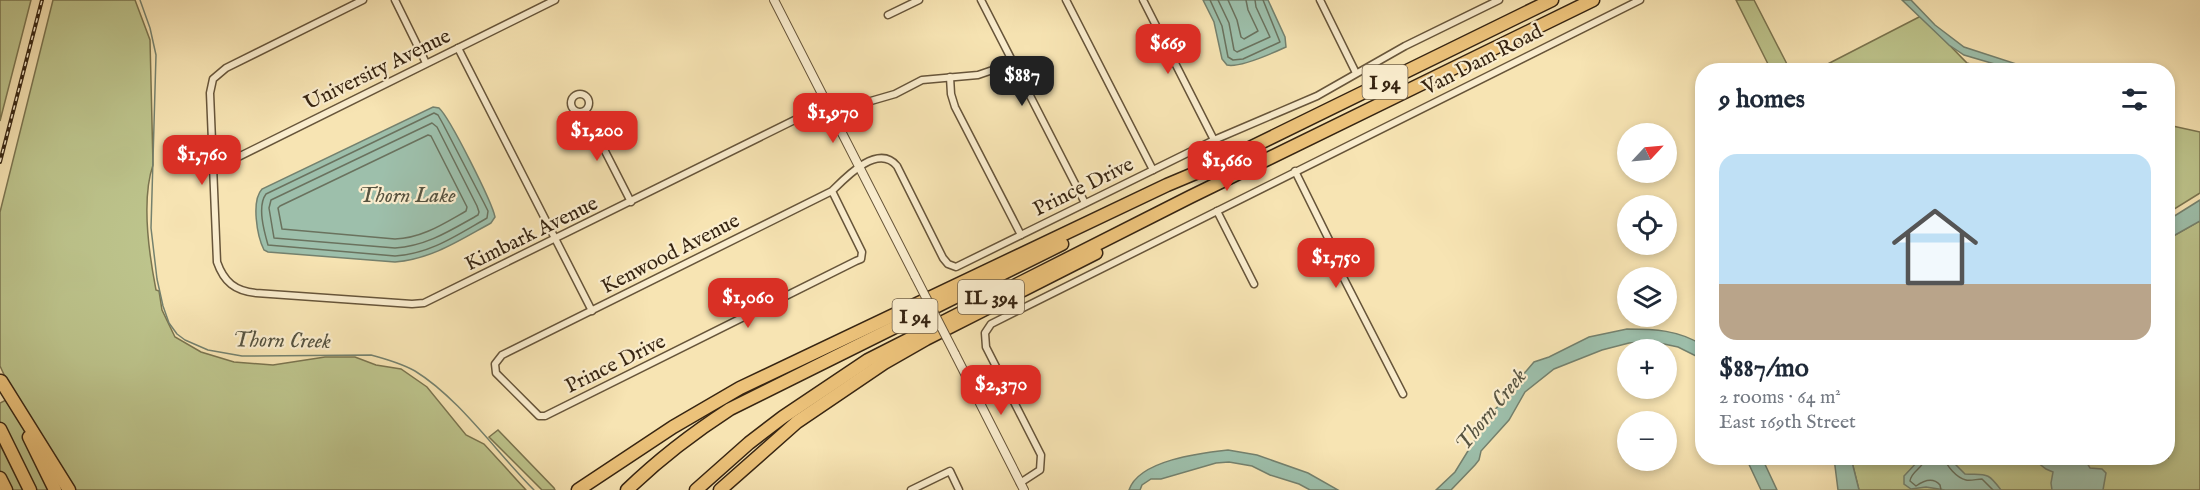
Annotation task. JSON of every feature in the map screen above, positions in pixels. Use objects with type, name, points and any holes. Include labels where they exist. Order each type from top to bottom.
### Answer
[{"type":"highway","name":"I 94","points":[[627,490],[682,441],[730,408],[1170,191],[1217,164],[1552,0]]},
{"type":"highway","name":"I 94","points":[[720,490],[758,454],[797,422],[884,363],[926,339],[1279,160],[1309,140],[1593,0]]},
{"type":"highway","name":"IL 394","points":[[696,490],[749,443],[783,417],[868,360],[1190,197],[1309,140]]},
{"type":"highway","name":"IL 394","points":[[585,490],[624,459],[740,388],[1167,185],[1217,164]]},
{"type":"highway","points":[[0,380],[55,490]]},
{"type":"highway","points":[[0,380],[69,490]]},
{"type":"highway","points":[[0,429],[30,490]]},
{"type":"highway","points":[[578,490],[624,459]]},
{"type":"highway","points":[[0,479],[5,490]]},
{"type":"street","points":[[214,168],[210,93],[213,79],[226,68],[363,0]]},
{"type":"street","points":[[395,0],[426,63]]},
{"type":"street","name":"University Avenue","points":[[214,168],[555,0]]},
{"type":"street","points":[[774,0],[1022,486]]},
{"type":"street","points":[[888,15],[919,0]]},
{"type":"street","points":[[981,0],[1085,204]]},
{"type":"street","points":[[1066,0],[1153,170]]},
{"type":"street","points":[[1143,0],[1214,140]]},
{"type":"street","points":[[1319,0],[1356,73]]},
{"type":"street","name":"Prince Drive","points":[[859,167],[881,158],[893,162],[945,262],[952,266],[965,263],[1214,140],[1317,96],[1405,46],[1499,0]]},
{"type":"street","name":"Van Dam Road","points":[[1022,486],[1040,470],[1041,455],[986,347],[984,339],[987,328],[1000,318],[1640,0]]},
{"type":"street","points":[[458,48],[592,311]]},
{"type":"street","points":[[833,116],[857,105],[895,94],[922,80],[987,73],[1013,63]]},
{"type":"street","points":[[950,77],[951,94],[955,107],[1021,235]]},
{"type":"street","name":"Kimbark Avenue","points":[[214,168],[217,262],[223,275],[235,289],[248,293],[424,303],[827,104]]},
{"type":"street","points":[[585,112],[631,202]]},
{"type":"street","name":"Kenwood Avenue","points":[[495,364],[502,355],[831,191],[859,167]]},
{"type":"street","points":[[1295,171],[1337,256],[1343,277],[1402,394]]},
{"type":"street","name":"Prince Drive","points":[[495,364],[498,376],[542,417],[861,259],[863,255],[860,247],[831,191]]},
{"type":"street","points":[[1217,211],[1254,284]]},
{"type":"street","points":[[911,490],[950,471],[959,490]]},
{"type":"green space","points":[[0,0],[31,0],[0,121]]},
{"type":"green space","points":[[53,0],[135,0],[150,40],[153,165],[147,194],[147,227],[156,290],[159,291],[162,310],[175,337],[201,352],[234,362],[273,365],[325,357],[355,357],[376,365],[401,369],[427,387],[466,435],[484,444],[526,490],[0,490],[0,403],[14,396],[0,366],[0,212]]},
{"type":"green space","points":[[1736,0],[1754,0],[1786,63],[1768,63]]},
{"type":"green space","points":[[1921,16],[1967,63],[1830,63]]},
{"type":"green space","points":[[2175,127],[2200,132],[2200,193],[2175,209]]},
{"type":"green space","points":[[2200,221],[2200,490],[1859,490],[1853,465],[2175,465],[2175,235]]},
{"type":"green space","points":[[498,430],[555,490],[542,490],[489,437]]},
{"type":"water","points":[[1203,0],[1268,0],[1285,37],[1286,47],[1248,62],[1227,65],[1222,59],[1214,22]]},
{"type":"water","points":[[1902,0],[1911,0],[1935,25],[1964,47],[2013,63],[1991,63],[1964,55],[1949,45]]},
{"type":"water","name":"Thorn Lake","points":[[433,107],[439,108],[452,127],[487,195],[495,217],[491,223],[433,253],[395,262],[264,250],[257,228],[256,210],[262,189]]},
{"type":"water","points":[[2200,200],[2200,221],[2175,235],[2175,216]]},
{"type":"water","points":[[1627,329],[1675,333],[1695,341],[1695,356],[1677,347],[1677,339],[1617,339],[1617,346],[1554,369],[1525,392],[1509,420],[1481,451],[1479,460],[1451,490],[1436,490],[1455,472],[1492,412],[1507,398],[1515,384],[1534,362],[1589,337]]},
{"type":"water","points":[[1228,450],[1257,455],[1308,473],[1338,490],[1310,490],[1252,466],[1229,462],[1216,463],[1161,479],[1151,479],[1142,485],[1140,490],[1129,490],[1135,480],[1158,465],[1187,456]]},
{"type":"water","points":[[1749,465],[1765,465],[1777,490],[1761,490]]},
{"type":"water","points":[[1835,465],[1853,465],[1859,490],[1838,490]]},
{"type":"water","points":[[1914,465],[1956,465],[1965,474],[1986,475],[2001,490],[1945,490],[1926,487],[1911,489],[1904,484],[1904,476]]},
{"type":"water","points":[[2041,465],[2088,465],[2090,468],[2102,469],[2106,473],[2103,490],[2052,490],[2053,472]]},
{"type":"waterway","name":"Thorn Creek","points":[[140,0],[156,55],[151,228],[157,279],[163,306],[169,323],[177,334],[208,350],[242,356],[371,355],[404,366],[431,382],[447,396],[534,490]]},
{"type":"railway","points":[[0,162],[42,0]]}]
